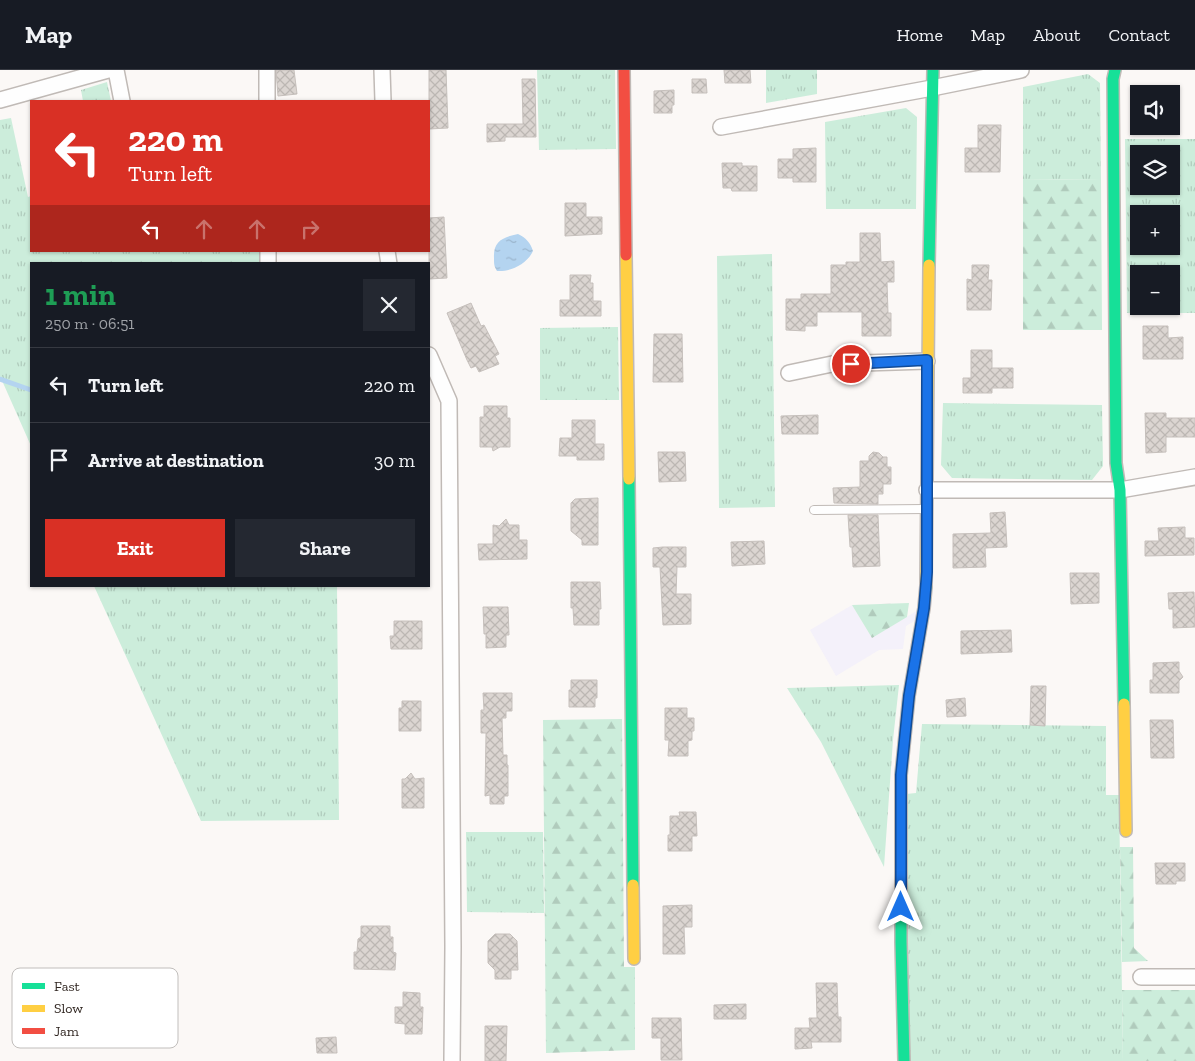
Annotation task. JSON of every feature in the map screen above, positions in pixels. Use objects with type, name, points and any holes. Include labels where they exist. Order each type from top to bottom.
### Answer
[{"type":"street","points":[[0,100],[108,70]]},
{"type":"street","points":[[116,70],[122,100]]},
{"type":"street","points":[[267,70],[267,100]]},
{"type":"street","points":[[382,70],[383,100]]},
{"type":"street","points":[[624,70],[634,959]]},
{"type":"street","points":[[904,1061],[901,933],[901,775],[909,696],[924,608],[927,572],[927,360],[933,70]]},
{"type":"street","points":[[721,127],[1021,70]]},
{"type":"street","points":[[1115,70],[1113,79],[1116,462],[1120,490],[1126,831]]},
{"type":"street","points":[[430,356],[449,401],[453,937],[452,1061]]},
{"type":"street","points":[[789,373],[832,364],[927,360]]},
{"type":"street","points":[[928,490],[1120,490],[1195,477]]},
{"type":"street","points":[[1141,977],[1195,976]]},
{"type":"lane","points":[[814,510],[928,509]]},
{"type":"shaded area","points":[[852,605],[872,638],[918,610],[916,620],[906,626],[903,649],[879,650],[836,676],[810,630]]},
{"type":"green space","points":[[537,70],[615,70],[616,149],[539,150]]},
{"type":"green space","points":[[766,70],[817,70],[817,94],[766,103]]},
{"type":"green space","points":[[1088,74],[1100,83],[1101,179],[1023,180],[1023,87]]},
{"type":"green space","points":[[107,82],[111,100],[83,100],[81,90]]},
{"type":"green space","points":[[906,108],[917,117],[916,209],[826,209],[825,122]]},
{"type":"green space","points":[[11,118],[28,197],[30,196],[30,252],[260,252],[260,262],[30,262],[30,444],[0,376],[0,120]]},
{"type":"green space","points":[[1125,139],[1195,139],[1195,313],[1180,313],[1180,265],[1130,265],[1130,313],[1127,313]]},
{"type":"green space","points":[[1101,179],[1102,330],[1023,330],[1023,180]]},
{"type":"green space","points":[[772,254],[775,507],[719,508],[717,256]]},
{"type":"green space","points":[[618,327],[619,400],[540,400],[540,328]]},
{"type":"green space","points":[[943,403],[1102,405],[1103,466],[1092,480],[952,478],[941,465]]},
{"type":"green space","points":[[94,587],[337,587],[339,820],[201,821]]},
{"type":"green space","points":[[909,603],[907,617],[872,638],[852,605]]},
{"type":"green space","points":[[899,685],[884,867],[821,742],[787,688]]},
{"type":"green space","points":[[622,719],[624,967],[635,967],[635,1050],[546,1053],[543,720]]},
{"type":"green space","points":[[922,724],[1106,726],[1106,795],[1119,795],[1123,1061],[909,1061],[906,794],[916,793]]},
{"type":"green space","points":[[466,832],[543,832],[544,913],[467,912]]},
{"type":"green space","points":[[1120,847],[1133,847],[1134,948],[1148,961],[1122,962]]},
{"type":"green space","points":[[1122,990],[1195,990],[1195,1061],[1123,1061]]},
{"type":"water","points":[[518,234],[531,245],[533,251],[527,260],[518,266],[508,270],[497,271],[494,265],[494,252],[497,244],[504,238]]},
{"type":"building","points":[[276,70],[294,70],[297,94],[278,96]]},
{"type":"building","points":[[429,70],[446,70],[448,128],[430,129]]},
{"type":"building","points":[[724,70],[750,70],[751,83],[725,83]]},
{"type":"building","points":[[522,79],[535,79],[536,137],[505,137],[505,141],[487,142],[487,124],[523,124]]},
{"type":"building","points":[[692,79],[706,79],[707,93],[692,93]]},
{"type":"building","points":[[674,90],[672,113],[654,113],[654,91]]},
{"type":"building","points":[[978,125],[1001,125],[1000,172],[965,172],[965,148],[978,148]]},
{"type":"building","points":[[816,148],[816,182],[793,182],[793,178],[778,178],[778,159],[793,159],[793,149]]},
{"type":"building","points":[[722,163],[742,163],[742,166],[757,166],[757,191],[732,191],[731,188],[723,188]]},
{"type":"building","points":[[565,203],[586,203],[586,217],[602,217],[602,234],[565,236]]},
{"type":"building","points":[[444,217],[447,278],[430,279],[430,218]]},
{"type":"building","points":[[860,233],[880,233],[881,262],[894,261],[894,282],[887,282],[888,313],[891,313],[891,336],[862,336],[862,312],[817,312],[817,326],[805,326],[805,331],[786,330],[786,299],[801,299],[801,294],[831,294],[831,265],[846,265],[846,262],[860,262]]},
{"type":"building","points":[[972,265],[989,265],[988,280],[992,280],[991,310],[967,310],[967,279],[972,280]]},
{"type":"building","points":[[570,275],[591,275],[590,283],[593,283],[593,301],[601,301],[601,316],[560,316],[560,300],[570,300]]},
{"type":"building","points":[[471,303],[481,326],[484,325],[499,354],[495,356],[499,364],[479,372],[476,366],[471,368],[447,313]]},
{"type":"building","points":[[1143,326],[1168,326],[1168,338],[1183,337],[1183,359],[1143,359]]},
{"type":"building","points":[[654,334],[682,334],[683,382],[653,382]]},
{"type":"building","points":[[971,350],[992,350],[992,368],[1013,368],[1013,388],[992,388],[992,393],[963,393],[963,378],[971,378]]},
{"type":"building","points":[[484,406],[507,406],[507,418],[510,418],[510,447],[500,447],[493,451],[492,447],[480,447],[480,417],[484,417]]},
{"type":"building","points":[[1145,413],[1166,413],[1166,418],[1195,418],[1195,437],[1166,437],[1166,452],[1146,453]]},
{"type":"building","points":[[818,415],[818,434],[782,434],[781,416]]},
{"type":"building","points":[[572,420],[595,420],[595,444],[604,444],[604,460],[577,460],[577,456],[559,456],[560,438],[572,438]]},
{"type":"building","points":[[658,452],[685,452],[686,481],[659,482]]},
{"type":"building","points":[[873,452],[887,457],[887,467],[891,467],[891,484],[883,484],[883,494],[878,494],[878,504],[834,503],[833,488],[860,487],[860,461],[869,461],[869,456]]},
{"type":"building","points":[[598,498],[598,545],[582,545],[582,540],[571,531],[571,503],[575,499]]},
{"type":"building","points":[[1005,512],[1007,547],[985,548],[986,567],[953,568],[953,534],[991,533],[990,513]]},
{"type":"building","points":[[848,515],[878,515],[880,566],[853,567]]},
{"type":"building","points":[[506,519],[509,525],[519,525],[519,540],[527,540],[527,559],[479,560],[478,544],[493,544],[493,525],[499,526]]},
{"type":"building","points":[[1185,527],[1185,538],[1194,538],[1194,555],[1145,556],[1145,541],[1159,541],[1158,528]]},
{"type":"building","points":[[764,541],[765,564],[732,566],[731,542]]},
{"type":"building","points":[[686,547],[686,567],[677,567],[676,594],[691,594],[691,624],[663,625],[660,567],[653,567],[653,548]]},
{"type":"building","points":[[1070,573],[1099,573],[1099,603],[1071,604]]},
{"type":"building","points":[[571,582],[600,582],[601,609],[599,609],[599,625],[574,625],[573,608],[571,608]]},
{"type":"building","points":[[1194,592],[1195,627],[1173,628],[1173,609],[1169,609],[1168,593]]},
{"type":"building","points":[[483,607],[508,607],[509,635],[506,635],[506,647],[486,648]]},
{"type":"building","points":[[394,621],[422,621],[422,649],[391,649],[390,636],[394,636]]},
{"type":"building","points":[[1011,630],[1012,652],[961,654],[961,631]]},
{"type":"building","points":[[1179,662],[1179,671],[1183,677],[1179,681],[1179,693],[1150,693],[1150,680],[1153,680],[1153,663]]},
{"type":"building","points":[[571,680],[597,680],[595,707],[569,707]]},
{"type":"building","points":[[1031,686],[1046,686],[1045,726],[1030,725]]},
{"type":"building","points":[[483,693],[512,693],[512,711],[506,711],[506,718],[502,718],[503,755],[507,755],[508,765],[508,796],[504,796],[504,804],[490,804],[490,795],[485,796],[486,733],[481,733],[481,710],[484,710]]},
{"type":"building","points":[[965,698],[966,716],[947,717],[946,700]]},
{"type":"building","points":[[402,701],[421,701],[421,731],[399,731],[399,708],[402,708]]},
{"type":"building","points":[[665,708],[687,708],[687,718],[694,718],[692,740],[688,741],[688,756],[668,756],[669,740],[665,740]]},
{"type":"building","points":[[1150,720],[1173,720],[1174,758],[1151,758]]},
{"type":"building","points":[[411,773],[415,779],[424,778],[424,808],[402,808],[402,779],[405,779]]},
{"type":"building","points":[[679,812],[696,812],[697,836],[692,836],[692,851],[668,851],[670,816],[680,816]]},
{"type":"building","points":[[1155,863],[1185,863],[1185,881],[1176,881],[1176,884],[1156,884]]},
{"type":"building","points":[[692,905],[692,927],[684,927],[685,954],[663,954],[663,906]]},
{"type":"building","points":[[361,926],[390,926],[390,937],[393,937],[393,952],[396,953],[395,970],[354,969],[354,952],[357,952],[358,939],[361,937]]},
{"type":"building","points":[[495,934],[510,934],[517,941],[518,970],[511,970],[511,979],[495,979],[495,970],[488,963],[488,941]]},
{"type":"building","points":[[816,983],[837,983],[838,1017],[841,1017],[841,1042],[811,1042],[812,1048],[795,1049],[795,1028],[810,1028],[809,1018],[817,1018]]},
{"type":"building","points":[[403,992],[420,993],[420,1007],[423,1007],[422,1034],[405,1034],[405,1024],[395,1023],[395,1007],[403,1007]]},
{"type":"building","points":[[746,1004],[746,1019],[714,1019],[714,1005]]},
{"type":"building","points":[[652,1018],[681,1018],[682,1060],[661,1060],[661,1038],[652,1038]]},
{"type":"building","points":[[485,1026],[507,1026],[506,1061],[485,1061]]},
{"type":"building","points":[[336,1037],[337,1053],[317,1053],[316,1038]]},
{"type":"waterway","points":[[0,379],[30,390]]},
{"type":"traffic: fast","points":[[929,265],[933,70]]},
{"type":"traffic: fast","points":[[1115,70],[1113,79],[1116,463],[1120,490],[1124,704]]},
{"type":"traffic: fast","points":[[629,479],[633,885]]},
{"type":"traffic: fast","points":[[904,1061],[901,942],[901,775],[909,696],[926,586]]},
{"type":"traffic: slow","points":[[626,255],[629,479]]},
{"type":"traffic: slow","points":[[926,586],[929,265]]},
{"type":"traffic: slow","points":[[1124,704],[1126,831]]},
{"type":"traffic: slow","points":[[633,885],[634,959]]},
{"type":"traffic: jam","points":[[624,70],[626,255]]},
{"type":"route","points":[[851,364],[927,360],[927,572],[924,608],[909,696],[901,775],[901,907]]}]
